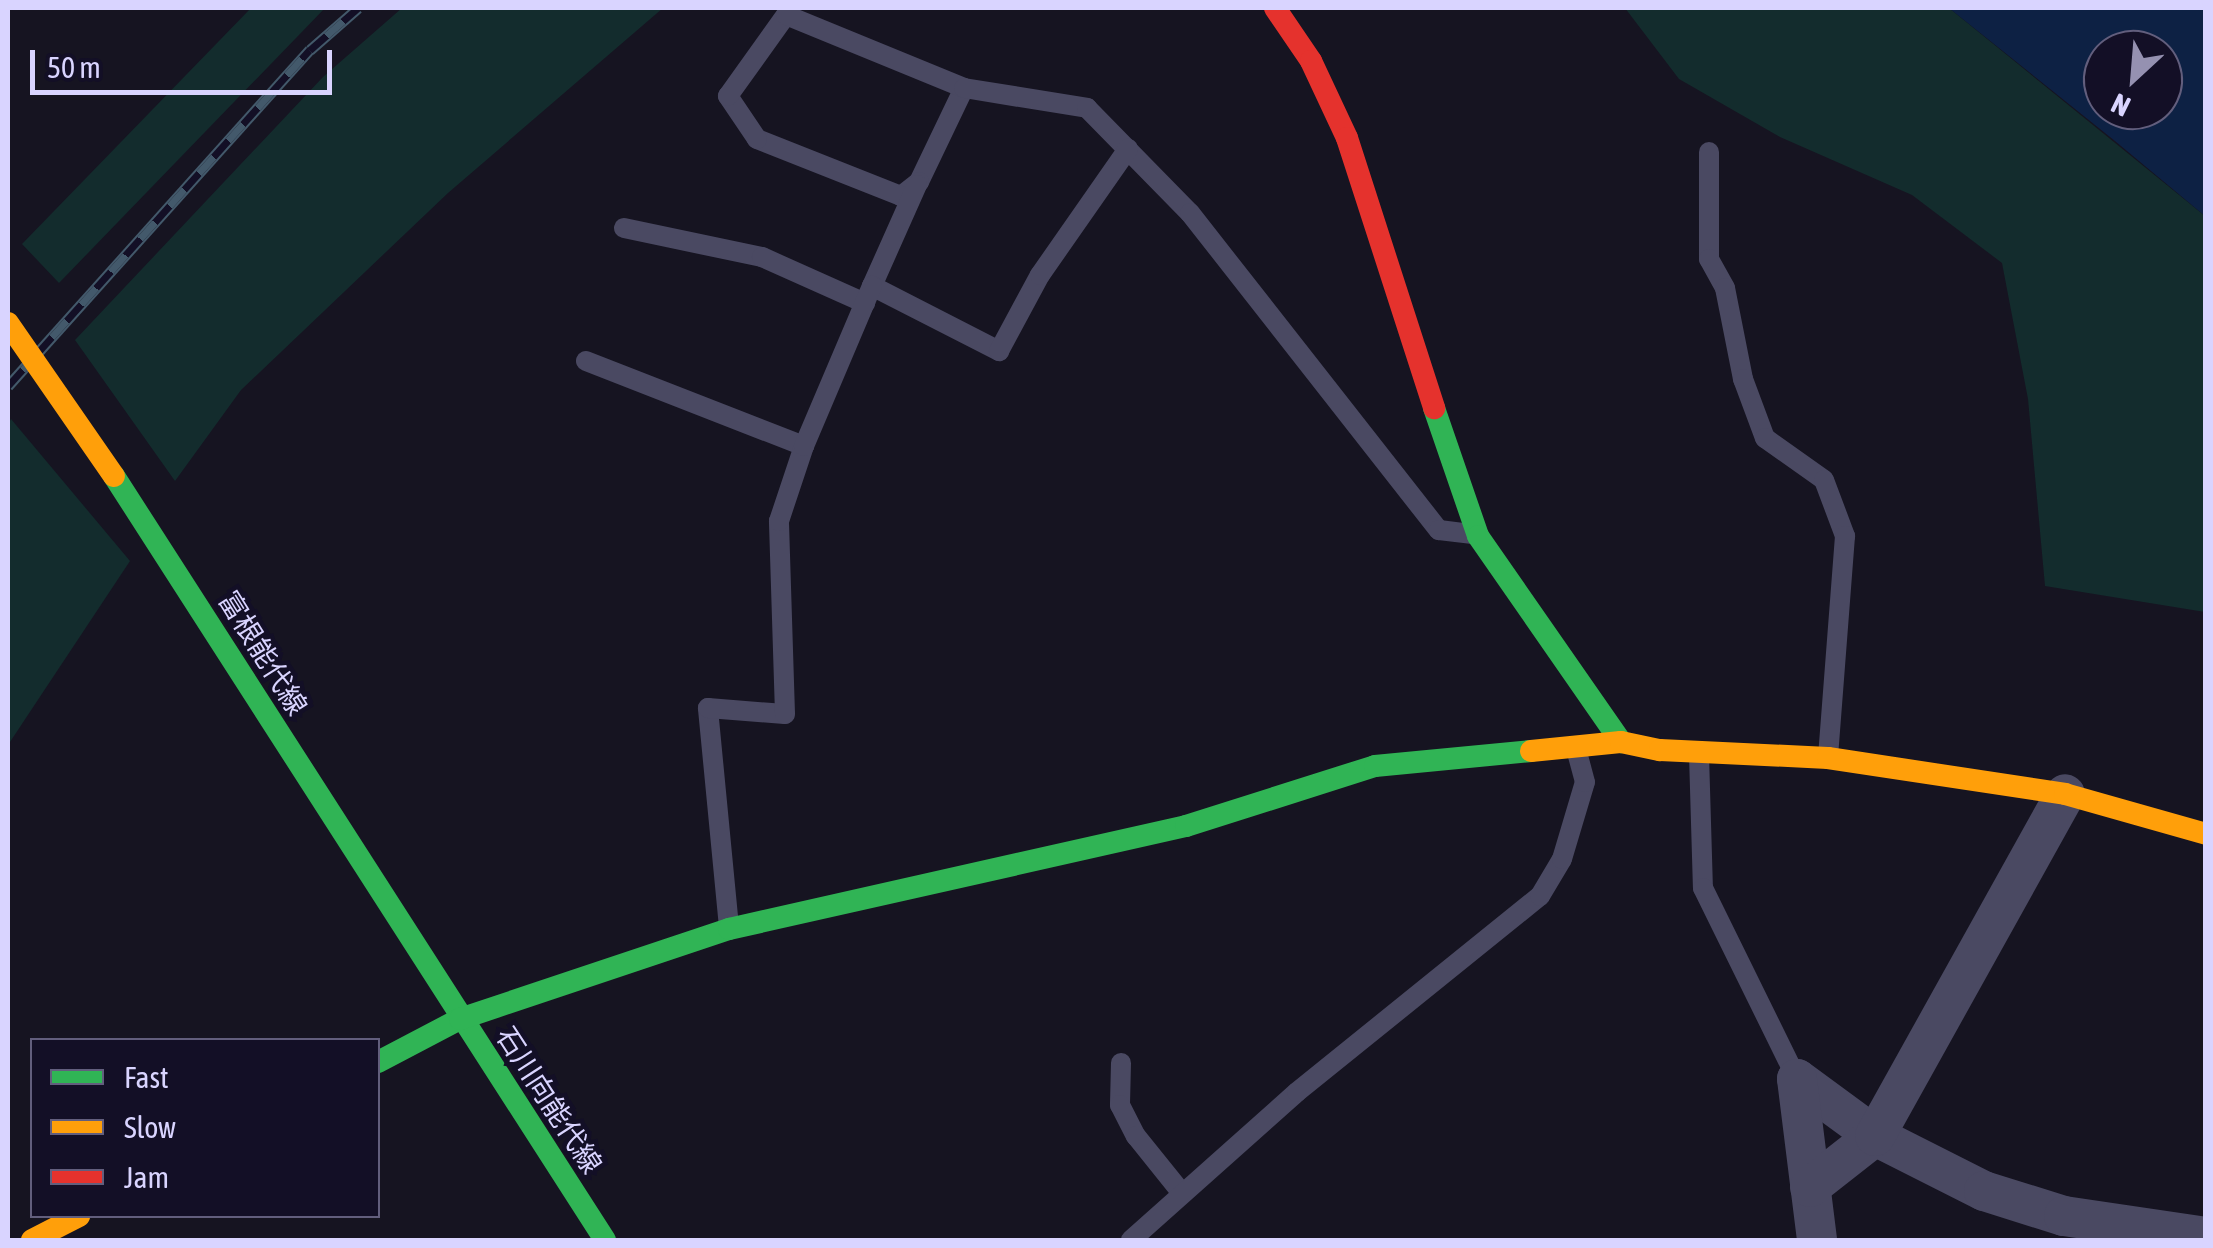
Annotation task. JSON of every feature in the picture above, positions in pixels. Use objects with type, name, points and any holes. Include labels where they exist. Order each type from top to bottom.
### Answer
[{"type":"street","points":[[1275,8],[1310,61],[1347,138],[1393,292],[1478,536],[1621,742]]},
{"type":"street","name":"富根能代線","points":[[8,324],[114,476],[460,1020]]},
{"type":"street","points":[[460,1020],[730,929],[1186,826],[1375,766],[1621,742],[1699,753],[1828,758],[2065,794],[2206,834]]},
{"type":"street","points":[[1810,1187],[1875,1136],[2065,794]]},
{"type":"street","name":"石川向能代線","points":[[380,1061],[460,1020],[605,1240]]},
{"type":"street","points":[[1797,1079],[1875,1136],[1984,1191],[2064,1216],[2206,1237]]},
{"type":"street","points":[[1797,1079],[1817,1240]]},
{"type":"street","points":[[32,1240],[76,1226]]},
{"type":"lane","points":[[919,182],[902,196],[757,139],[728,96],[789,11],[964,88],[1088,108],[1190,213],[1439,530],[1478,536]]},
{"type":"lane","points":[[730,929],[708,708],[785,714],[778,521],[804,446],[964,88]]},
{"type":"lane","points":[[624,228],[762,257],[869,295],[998,351],[1040,274],[1128,149]]},
{"type":"lane","points":[[1709,152],[1709,258],[1725,288],[1743,379],[1765,438],[1824,480],[1845,536],[1828,758]]},
{"type":"lane","points":[[586,362],[804,446]]},
{"type":"lane","points":[[1131,1240],[1181,1192],[1540,896],[1562,859],[1585,782],[1575,747]]},
{"type":"lane","points":[[1699,753],[1703,888],[1797,1079]]},
{"type":"lane","points":[[1121,1063],[1120,1105],[1136,1136],[1181,1192]]},
{"type":"green space","points":[[251,8],[325,8],[59,283],[22,244]]},
{"type":"green space","points":[[402,8],[663,8],[448,193],[241,390],[175,481],[75,340],[323,77]]},
{"type":"green space","points":[[1625,8],[1949,8],[2083,117],[2083,130],[2099,130],[2205,216],[2205,612],[2045,586],[2028,399],[2002,263],[1912,195],[1780,137],[1679,79]]},
{"type":"green space","points":[[11,419],[130,561],[8,745],[8,425]]},
{"type":"water","points":[[1949,8],[2205,8],[2205,216],[2101,130],[2183,130],[2183,30],[2083,30],[2083,115]]},
{"type":"railway","points":[[8,386],[310,50],[358,8]]},
{"type":"traffic: fast","points":[[1434,408],[1478,536],[1621,742]]},
{"type":"traffic: fast","points":[[114,476],[605,1240]]},
{"type":"traffic: fast","points":[[380,1061],[460,1019],[729,929],[1186,826],[1375,766],[1531,751]]},
{"type":"traffic: slow","points":[[8,323],[114,476]]},
{"type":"traffic: slow","points":[[1531,751],[1621,742],[1660,750],[1828,758],[2065,794],[2206,834]]},
{"type":"traffic: slow","points":[[32,1240],[75,1218]]},
{"type":"traffic: jam","points":[[1275,8],[1311,61],[1347,138],[1434,408]]}]
